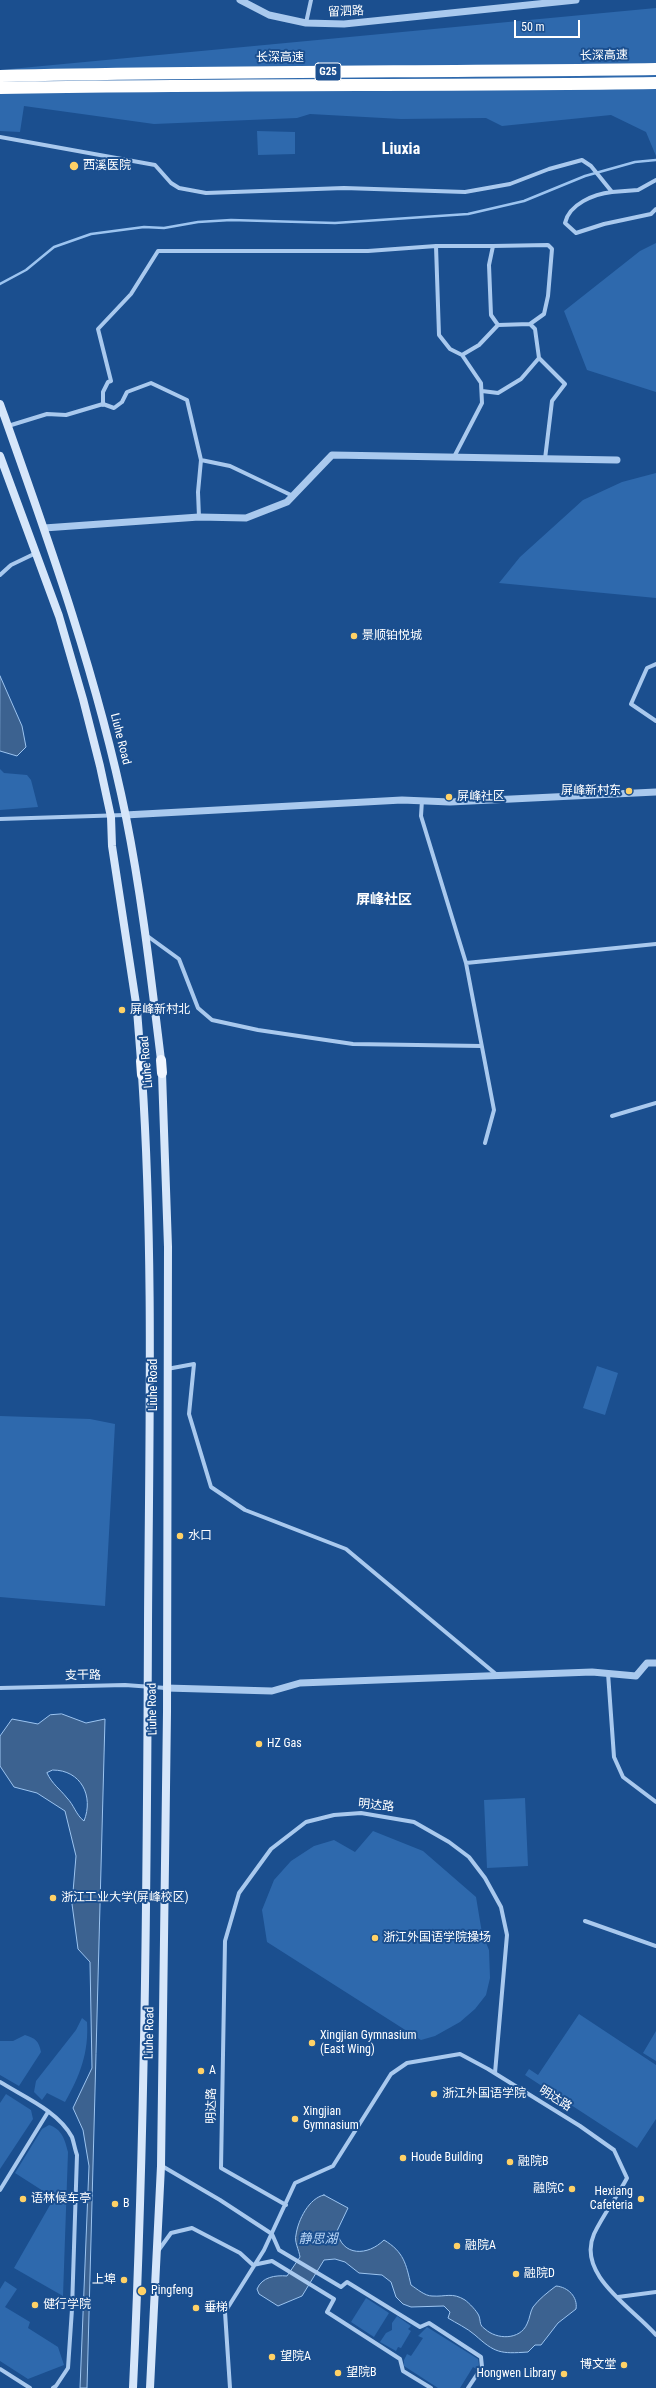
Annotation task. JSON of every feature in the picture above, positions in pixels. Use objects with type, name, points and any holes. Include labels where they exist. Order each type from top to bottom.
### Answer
[{"type":"highway","name":"长深高速","points":[[0,76],[162,72],[433,72],[656,69]]},
{"type":"highway","name":"G25","points":[[0,88],[163,85],[462,86],[656,83]]},
{"type":"main road","name":"Liuhe Road","points":[[0,404],[44,528],[92,679],[125,815],[146,934],[162,1073],[167,1215],[166,1688],[161,2166],[158,2251],[150,2388]]},
{"type":"main road","name":"Liuhe Road","points":[[0,456],[59,616],[83,698],[111,817],[112,846],[137,1010],[142,1075],[149,1204],[147,1988],[144,2124],[133,2388]]},
{"type":"street","name":"留泗路","points":[[240,0],[269,15],[306,23],[344,24],[576,0]]},
{"type":"street","points":[[306,23],[311,0]]},
{"type":"street","points":[[0,137],[154,165],[171,183],[179,188],[206,192],[344,188],[465,192],[510,184],[549,169],[582,160],[591,166],[612,192]]},
{"type":"street","points":[[656,180],[638,190],[599,193],[576,206],[567,215],[565,223],[576,233],[604,224],[651,214],[656,209]]},
{"type":"street","points":[[103,404],[103,392],[108,382],[111,381],[98,330],[131,294],[158,251],[368,251],[436,246],[548,245],[552,249],[548,296],[544,314],[530,324],[498,325],[479,345],[462,355]]},
{"type":"street","points":[[436,246],[439,335],[450,349],[462,355],[481,383],[482,391],[482,402],[454,457]]},
{"type":"street","points":[[493,246],[489,265],[491,314],[498,325]]},
{"type":"street","points":[[530,324],[536,329],[539,358],[565,384],[552,401],[545,459]]},
{"type":"street","points":[[482,391],[498,393],[520,379],[539,358]]},
{"type":"street","points":[[8,426],[47,414],[66,415],[103,404],[114,408],[122,402],[127,392],[151,383],[187,400],[201,460],[198,492],[199,517]]},
{"type":"street","points":[[44,528],[199,517],[246,518],[287,502],[332,455],[617,460]]},
{"type":"street","points":[[201,460],[230,466],[293,496]]},
{"type":"street","points":[[0,575],[11,565],[37,553]]},
{"type":"street","points":[[656,664],[646,668],[630,704],[656,721]]},
{"type":"street","points":[[0,819],[111,817],[125,815],[422,800],[450,802],[656,792]]},
{"type":"street","points":[[422,800],[421,816],[466,963],[494,1110],[485,1143]]},
{"type":"street","points":[[146,934],[179,960],[198,1008],[212,1020],[258,1030],[353,1044],[481,1046]]},
{"type":"street","points":[[466,963],[656,944]]},
{"type":"street","points":[[612,1116],[656,1103]]},
{"type":"street","points":[[167,1369],[194,1364],[189,1414],[211,1487],[245,1510],[346,1548],[497,1675]]},
{"type":"street","points":[[166,1688],[272,1691],[300,1683],[608,1672],[636,1676],[647,1663],[656,1663]]},
{"type":"street","points":[[608,1672],[614,1757],[623,1777],[656,1802]]},
{"type":"street","name":"支干路","points":[[0,1688],[73,1685],[166,1688]]},
{"type":"street","name":"明达路","points":[[286,2205],[221,2168],[225,1940],[239,1893],[271,1849],[306,1822],[334,1815],[360,1813],[414,1822],[450,1842],[469,1857],[485,1878],[501,1907],[507,1935],[495,2073],[580,2126],[614,2150],[627,2178],[594,2235],[591,2260],[603,2284],[656,2334]]},
{"type":"street","points":[[585,1921],[656,1946]]},
{"type":"street","points":[[230,2388],[225,2312],[272,2234],[295,2182],[333,2166],[392,2074],[406,2063],[460,2054],[495,2073]]},
{"type":"street","points":[[0,2082],[48,2112],[63,2125],[72,2138],[77,2155],[72,2309],[68,2368],[53,2388]]},
{"type":"street","points":[[0,2190],[48,2112]]},
{"type":"street","points":[[161,2166],[220,2200],[272,2234],[279,2250],[341,2287],[347,2282],[420,2327],[428,2323],[481,2357],[482,2367],[468,2388]]},
{"type":"street","points":[[158,2251],[171,2233],[192,2228],[240,2253],[253,2265]]},
{"type":"street","points":[[253,2265],[272,2261],[334,2299],[327,2312],[400,2359],[403,2371],[431,2388]]},
{"type":"street","points":[[618,2298],[656,2292]]},
{"type":"street","points":[[0,2369],[30,2388]]},
{"type":"shaded area","points":[[656,8],[656,156],[646,132],[611,115],[502,126],[486,118],[401,119],[310,114],[297,118],[154,124],[24,106],[20,132],[0,131],[0,70]]},
{"type":"shaded area","points":[[257,131],[295,132],[295,154],[258,155]]},
{"type":"shaded area","points":[[656,243],[656,392],[587,370],[564,311],[640,251]]},
{"type":"shaded area","points":[[656,473],[656,598],[499,583],[520,557],[583,500],[622,482]]},
{"type":"shaded area","points":[[0,769],[4,773],[27,775],[31,780],[38,807],[0,810]]},
{"type":"shaded area","points":[[597,1366],[618,1373],[605,1415],[583,1408]]},
{"type":"shaded area","points":[[0,1416],[90,1419],[115,1424],[105,1606],[0,1597]]},
{"type":"shaded area","points":[[525,1798],[528,1866],[487,1868],[484,1800]]},
{"type":"shaded area","name":"浙江外国语学院操场","points":[[373,1831],[423,1851],[476,1897],[482,1933],[489,1950],[490,1978],[486,1995],[475,2009],[460,2022],[435,2036],[421,2040],[267,1942],[262,1910],[274,1880],[291,1861],[314,1846],[334,1840],[355,1852]]},
{"type":"shaded area","points":[[579,2014],[656,2065],[656,2119],[637,2148],[525,2075],[529,2069],[538,2075]]},
{"type":"shaded area","points":[[82,2018],[87,2022],[87,2044],[75,2083],[65,2102],[47,2093],[42,2100],[34,2092],[36,2081],[76,2030]]},
{"type":"shaded area","points":[[656,2031],[656,2061],[643,2053]]},
{"type":"shaded area","points":[[25,2035],[36,2040],[41,2052],[19,2086],[0,2075],[0,2041],[13,2041]]},
{"type":"shaded area","points":[[6,2094],[31,2110],[33,2119],[0,2169],[0,2103]]},
{"type":"shaded area","points":[[49,2125],[60,2132],[68,2152],[63,2296],[14,2268],[54,2198],[15,2173],[42,2129]]},
{"type":"shaded area","points":[[5,2281],[17,2289],[5,2307],[30,2322],[28,2328],[58,2347],[64,2365],[28,2379],[0,2361],[0,2289]]},
{"type":"shaded area","points":[[366,2298],[389,2313],[374,2337],[351,2322]]},
{"type":"shaded area","points":[[397,2316],[411,2326],[408,2329],[411,2331],[401,2348],[398,2347],[396,2351],[380,2342],[386,2333],[392,2330],[392,2323]]},
{"type":"shaded area","points":[[427,2327],[478,2359],[479,2365],[476,2369],[473,2367],[460,2388],[438,2388],[404,2366],[404,2360],[407,2354],[411,2356],[423,2338],[418,2336]]},
{"type":"water","points":[[0,676],[22,726],[26,747],[17,756],[0,751]]},
{"type":"water","points":[[62,1714],[86,1723],[105,1719],[87,2388],[80,2388],[89,2166],[83,2130],[73,2108],[92,2068],[90,1962],[78,1949],[72,1904],[76,1856],[65,1811],[37,1793],[14,1787],[0,1766],[0,1736],[12,1719],[38,1724],[50,1715]],"holes":[[[53,1770],[71,1774],[83,1786],[87,1802],[87,1812],[84,1821],[47,1773]]]},
{"type":"water","name":"静思湖","points":[[324,2195],[348,2208],[337,2231],[344,2246],[356,2251],[363,2251],[371,2249],[384,2240],[396,2249],[403,2259],[411,2285],[429,2296],[453,2295],[465,2300],[478,2314],[483,2328],[490,2333],[508,2337],[519,2333],[527,2324],[533,2307],[541,2298],[556,2286],[564,2288],[571,2293],[575,2300],[576,2309],[558,2323],[541,2345],[535,2345],[528,2352],[511,2353],[498,2351],[488,2346],[469,2330],[448,2318],[450,2312],[444,2306],[411,2307],[403,2304],[396,2297],[391,2282],[382,2275],[359,2273],[345,2262],[335,2259],[324,2260],[302,2296],[278,2306],[259,2294],[257,2289],[266,2279],[278,2276],[287,2276],[300,2257],[296,2243],[299,2223],[309,2205],[314,2200]]},
{"type":"waterway","points":[[0,284],[26,270],[54,247],[91,234],[144,227],[164,228],[198,222],[231,220],[335,223],[468,214],[524,201],[585,176],[635,162],[656,160]]},
{"type":"place","name":"西溪医院","points":[[74,166]]},
{"type":"place","name":"景顺铂悦城","points":[[354,636]]},
{"type":"place","name":"屏峰新村东","points":[[629,791]]},
{"type":"place","name":"屏峰社区","points":[[449,797]]},
{"type":"place","name":"屏峰新村北","points":[[122,1010]]},
{"type":"place","name":"水口","points":[[180,1536]]},
{"type":"place","name":"HZ Gas","points":[[259,1744]]},
{"type":"place","name":"浙江工业大学(屏峰校区)","points":[[53,1898]]},
{"type":"place","name":"浙江外国语学院操场","points":[[375,1938]]},
{"type":"place","name":"Xingjian Gymnasium (East Wing)","points":[[312,2043]]},
{"type":"place","name":"A","points":[[201,2071]]},
{"type":"place","name":"浙江外国语学院","points":[[434,2094]]},
{"type":"place","name":"Xingjian Gymnasium","points":[[295,2119]]},
{"type":"place","name":"Houde Building","points":[[403,2158]]},
{"type":"place","name":"融院B","points":[[510,2162]]},
{"type":"place","name":"融院C","points":[[572,2189]]},
{"type":"place","name":"语林候车亭","points":[[23,2199]]},
{"type":"place","name":"Hexiang Cafeteria","points":[[641,2199]]},
{"type":"place","name":"B","points":[[115,2204]]},
{"type":"place","name":"融院A","points":[[457,2246]]},
{"type":"place","name":"融院D","points":[[516,2274]]},
{"type":"place","name":"上埠","points":[[124,2280]]},
{"type":"place","name":"Pingfeng","points":[[142,2291]]},
{"type":"place","name":"健行学院","points":[[35,2305]]},
{"type":"place","name":"垂梯","points":[[196,2308]]},
{"type":"place","name":"望院A","points":[[272,2357]]},
{"type":"place","name":"博文堂","points":[[624,2365]]},
{"type":"place","name":"望院B","points":[[338,2373]]},
{"type":"place","name":"Hongwen Library","points":[[564,2374]]},
{"type":"district","name":"Liuxia","points":[[401,150]]},
{"type":"district","name":"屏峰社区","points":[[384,900]]}]
